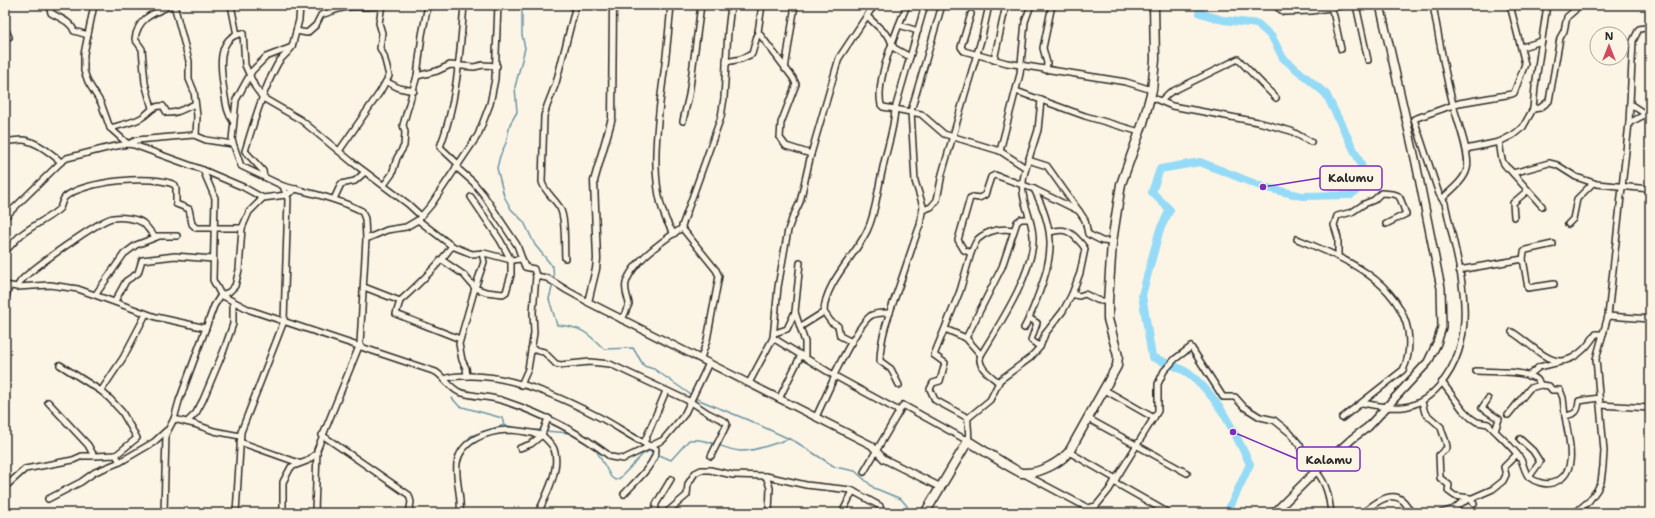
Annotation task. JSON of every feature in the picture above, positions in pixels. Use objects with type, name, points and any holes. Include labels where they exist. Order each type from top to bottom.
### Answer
[{"type":"highway","points":[[925,513],[968,441],[1021,473],[1038,471],[1057,463],[1069,452],[1104,390],[1118,360],[1108,319],[1112,242],[1121,184],[1152,94],[1155,60],[1154,5]]},
{"type":"main road","points":[[1274,513],[1316,471],[1353,438],[1368,427],[1428,362],[1437,343],[1442,322],[1441,288],[1380,5]]},
{"type":"street","points":[[49,5],[51,13],[72,26],[74,32],[88,35]]},
{"type":"street","points":[[94,5],[84,58],[84,71],[88,82],[101,103],[110,128],[128,144],[203,170],[237,184],[263,198],[286,195],[296,189]]},
{"type":"street","points":[[152,108],[145,83],[142,49],[135,39],[136,32],[144,18],[173,5],[189,60],[189,74],[194,91],[198,116],[196,135]]},
{"type":"street","points":[[231,5],[237,35]]},
{"type":"street","points":[[264,176],[263,171],[245,151],[270,78],[278,62],[292,47],[300,5]]},
{"type":"street","points":[[296,31],[307,34],[316,25],[321,15],[335,10],[351,6],[373,8],[383,5],[379,23],[382,33],[380,48],[389,71],[387,82],[339,151]]},
{"type":"street","points":[[384,185],[392,174],[397,158],[404,146],[405,132],[403,125],[414,91],[428,5]]},
{"type":"street","points":[[464,5],[459,65],[446,133],[440,147],[483,194],[517,245],[525,267],[534,269],[536,276],[533,312],[535,330],[528,369],[521,384]]},
{"type":"street","points":[[366,239],[387,230],[406,227],[420,218],[431,205],[482,126],[493,92],[496,66],[498,5]]},
{"type":"street","points":[[565,258],[562,216],[560,209],[542,182],[544,116],[556,83],[576,5]]},
{"type":"street","points":[[588,302],[597,259],[594,181],[612,118],[613,5]]},
{"type":"street","points":[[671,5],[659,102],[656,167],[661,205],[667,224],[674,234]]},
{"type":"street","points":[[684,121],[701,5]]},
{"type":"street","points":[[622,320],[630,304],[626,291],[626,285],[631,273],[644,258],[682,228],[716,133],[724,98],[731,5]]},
{"type":"street","points":[[726,62],[741,59],[752,54],[758,32],[762,5]]},
{"type":"street","points":[[785,69],[795,5]]},
{"type":"street","points":[[749,383],[774,336],[778,287],[787,235],[792,219],[800,202],[839,58],[873,7],[865,5]]},
{"type":"street","points":[[907,5],[892,44],[881,86],[880,103],[882,106],[924,115],[942,132],[953,137],[1000,151],[1026,168]]},
{"type":"street","points":[[852,342],[840,336],[838,326],[831,322],[824,312],[825,303],[830,290],[840,273],[859,247],[874,214],[885,155],[894,128],[895,109],[925,5]]},
{"type":"street","points":[[899,385],[891,369],[880,361],[882,339],[920,225],[923,210],[921,197],[915,181],[911,111],[942,5]]},
{"type":"street","points":[[923,210],[931,208],[936,200],[942,174],[977,54],[989,5]]},
{"type":"street","points":[[994,60],[1006,5]]},
{"type":"street","points":[[1000,151],[1016,90],[1021,66],[1025,22],[1031,5]]},
{"type":"street","points":[[1046,70],[1047,63],[1043,48],[1052,5]]},
{"type":"street","points":[[1274,5],[1284,12],[1300,12],[1346,5]]},
{"type":"street","points":[[1299,5],[1300,12]]},
{"type":"street","points":[[1356,5],[1368,60]]},
{"type":"street","points":[[1432,5],[1453,105],[1466,149],[1468,165],[1464,176],[1442,199]]},
{"type":"street","points":[[1363,403],[1387,408],[1402,407],[1422,402],[1434,392],[1457,360],[1464,334],[1464,303],[1459,270],[1445,203],[1439,194],[1414,119],[1453,105],[1514,93],[1525,66],[1522,47],[1510,5]]},
{"type":"street","points":[[1466,149],[1499,142],[1523,127],[1533,109],[1547,5]]},
{"type":"street","points":[[1533,109],[1540,108],[1550,101],[1560,38],[1564,31],[1567,17],[1575,10],[1577,5]]},
{"type":"street","points":[[1331,7],[1341,49]]},
{"type":"street","points":[[971,14],[961,47],[964,51],[1021,66],[1126,82],[1152,94],[1161,101],[1172,106],[1258,122],[1292,132],[1312,142]]},
{"type":"street","points":[[867,16],[889,37],[894,48],[910,57]]},
{"type":"street","points":[[899,25],[918,31]]},
{"type":"street","points":[[5,28],[9,37],[5,39]]},
{"type":"street","points":[[1528,376],[1538,367],[1573,357],[1583,350],[1596,334],[1603,334],[1608,316],[1629,123],[1633,41],[1639,29],[1645,28],[1650,30]]},
{"type":"street","points":[[758,32],[796,84],[781,123],[780,138],[786,146],[812,154]]},
{"type":"street","points":[[233,120],[228,114],[221,57],[223,48],[230,39],[237,35],[244,34],[244,59],[255,87],[263,98],[301,120],[408,204],[420,218],[452,246],[472,254],[482,253],[511,260],[522,259]]},
{"type":"street","points":[[1522,47],[1542,41]]},
{"type":"street","points":[[292,47],[270,55],[250,74],[236,100],[233,120],[233,144],[242,166],[283,186],[334,199],[362,211],[365,219],[366,239],[359,348],[322,435],[317,452],[315,513]]},
{"type":"street","points":[[1161,101],[1169,93],[1236,59],[1239,60],[1276,98]]},
{"type":"street","points":[[417,76],[437,71],[448,65],[474,67],[483,65],[496,66]]},
{"type":"street","points":[[387,82],[400,88],[414,91]]},
{"type":"street","points":[[1016,90],[1085,116],[1140,132]]},
{"type":"street","points":[[998,382],[981,365],[979,360],[1012,302],[1024,274],[1032,246],[1032,230],[1022,195],[1026,168],[1038,130],[1041,100]]},
{"type":"street","points":[[110,128],[141,118],[152,108],[161,106],[168,114],[180,111],[195,104]]},
{"type":"street","points":[[1630,104],[1649,114]]},
{"type":"street","points":[[1629,123],[1649,114]]},
{"type":"street","points":[[5,217],[60,162],[72,156],[128,144],[137,140],[196,135],[206,140],[233,144]]},
{"type":"street","points":[[5,140],[27,140],[50,153],[60,162]]},
{"type":"street","points":[[1499,142],[1503,165],[1513,173],[1527,191],[1542,206]]},
{"type":"street","points":[[1028,160],[1047,166],[1085,220],[1088,234],[1102,241],[1112,242]]},
{"type":"street","points":[[1513,173],[1549,163],[1557,165],[1576,177],[1593,183],[1650,189]]},
{"type":"street","points":[[203,170],[215,198],[213,260],[214,280],[222,295],[250,310],[359,348],[436,372],[445,379],[452,388],[460,392],[503,400],[548,418],[587,439],[616,459],[623,459],[663,440],[682,417],[709,363]]},
{"type":"street","points":[[334,199],[341,184],[355,181],[366,172]]},
{"type":"street","points":[[971,253],[964,250],[958,240],[970,198],[979,198],[985,195],[991,177],[994,175],[1023,184],[1079,211]]},
{"type":"street","points":[[5,251],[22,234],[60,208],[66,196],[82,188],[105,183],[131,180],[169,183],[174,185],[176,188],[176,204],[189,209],[192,224],[196,228],[242,228]]},
{"type":"street","points":[[1568,224],[1574,217],[1577,199],[1593,183]]},
{"type":"street","points":[[236,513],[240,436],[284,321],[288,199],[283,186]]},
{"type":"street","points":[[1024,328],[1036,304],[1049,266],[1051,255],[1050,232],[1043,209],[1034,189]]},
{"type":"street","points":[[1514,217],[1513,203],[1527,191]]},
{"type":"street","points":[[1338,255],[1338,238],[1334,225],[1337,216],[1352,212],[1364,204],[1374,200],[1381,193],[1398,195],[1401,197],[1406,214],[1386,224]]},
{"type":"street","points":[[164,513],[165,439],[167,431],[174,419],[179,401],[214,306],[222,295],[233,289],[238,275],[242,228],[249,212],[263,198]]},
{"type":"street","points":[[442,260],[464,274],[475,288],[492,293],[505,293],[512,270],[511,260],[500,240],[471,198]]},
{"type":"street","points":[[17,287],[21,280],[46,261],[83,234],[106,220],[114,218],[138,220],[144,224],[152,234],[158,237]]},
{"type":"street","points":[[966,338],[1002,267],[1018,220],[1028,219]]},
{"type":"street","points":[[682,228],[716,270],[719,276],[707,340],[701,358]]},
{"type":"street","points":[[968,418],[935,400],[930,389],[933,382],[940,381],[945,363],[934,356],[960,291],[971,253],[977,240],[1002,228],[1014,230]]},
{"type":"street","points":[[968,418],[990,400],[998,382],[1030,358],[1040,347],[1045,334],[1063,311],[1072,294],[1080,273],[1084,247],[1067,231],[1061,230],[1050,232]]},
{"type":"street","points":[[96,294],[124,254],[136,245],[158,237],[177,236]]},
{"type":"street","points":[[1297,239],[1338,255],[1371,277],[1390,294],[1402,311],[1407,330],[1409,348],[1406,364],[1403,370],[1342,418]]},
{"type":"street","points":[[1554,244],[1526,250],[1524,252],[1523,259],[1528,288],[1554,284]]},
{"type":"street","points":[[452,246],[442,260],[400,301],[396,314],[460,339]]},
{"type":"street","points":[[467,376],[460,351],[460,339],[484,262],[482,253]]},
{"type":"street","points":[[115,301],[126,281],[138,273],[142,260],[175,256],[213,260]]},
{"type":"street","points":[[1459,270],[1523,259]]},
{"type":"street","points":[[774,336],[787,329],[795,312],[800,263]]},
{"type":"street","points":[[536,276],[547,278],[555,282],[568,292],[622,320],[701,358],[871,445],[884,459],[940,487]]},
{"type":"street","points":[[5,301],[7,286],[17,287],[50,285],[78,289],[96,294],[146,314],[206,328]]},
{"type":"street","points":[[364,287],[400,301]]},
{"type":"street","points":[[1072,294],[1079,296],[1085,294],[1097,300],[1108,302]]},
{"type":"street","points":[[187,422],[196,413],[216,370],[233,324],[233,302]]},
{"type":"street","points":[[779,399],[803,356],[805,342],[795,312]]},
{"type":"street","points":[[800,327],[824,312]]},
{"type":"street","points":[[816,417],[834,375],[852,342],[869,316],[880,312],[890,313]]},
{"type":"street","points":[[101,391],[123,358],[146,314]]},
{"type":"street","points":[[1608,316],[1650,320]]},
{"type":"street","points":[[1029,318],[1038,323],[1031,340],[1040,347]]},
{"type":"street","points":[[1575,513],[1589,501],[1601,482],[1604,460],[1596,355],[1605,328]]},
{"type":"street","points":[[945,329],[966,338],[981,355]]},
{"type":"street","points":[[1512,332],[1543,355],[1553,360],[1563,361]]},
{"type":"street","points":[[774,336],[834,375],[899,411]]},
{"type":"street","points":[[1021,473],[1091,508],[1096,506],[1115,481],[1154,418],[1159,408],[1158,382],[1164,371],[1190,346],[1223,397],[1235,397],[1244,407],[1260,417],[1274,420],[1292,435],[1300,445],[1302,453],[1309,460]]},
{"type":"street","points":[[531,349],[544,352],[556,364],[560,365],[590,362],[610,364],[666,391],[692,398],[708,413],[727,423],[711,456]]},
{"type":"street","points":[[5,486],[25,469],[73,460],[82,456],[116,455],[136,439],[136,436],[122,412],[101,391],[60,365]]},
{"type":"street","points":[[1476,371],[1511,374],[1517,372],[1537,379],[1541,385]]},
{"type":"street","points":[[445,379],[467,376],[488,377],[521,384],[573,404],[600,417],[628,435],[656,449],[656,454],[638,480],[624,494]]},
{"type":"street","points":[[1442,382],[1471,418],[1477,422],[1488,424],[1517,454],[1530,478],[1540,483],[1551,484],[1562,478],[1569,470],[1570,447],[1563,398],[1560,390],[1552,390],[1549,386],[1541,385],[1530,388],[1508,415]]},
{"type":"street","points":[[1104,390],[1154,418]]},
{"type":"street","points":[[644,443],[666,391]]},
{"type":"street","points":[[1565,416],[1575,414],[1579,407],[1579,401],[1599,398]]},
{"type":"street","points":[[1488,399],[1482,408],[1499,419],[1495,431]]},
{"type":"street","points":[[48,402],[88,445],[94,456]]},
{"type":"street","points":[[1422,402],[1425,413],[1441,427],[1447,444],[1447,448],[1439,455],[1440,478],[1449,486],[1448,491],[1455,496],[1470,498],[1474,504]]},
{"type":"street","points":[[864,472],[902,405],[905,405],[968,441],[970,433],[968,418]]},
{"type":"street","points":[[1600,405],[1650,408]]},
{"type":"street","points":[[520,448],[531,444],[543,432],[548,418]]},
{"type":"street","points":[[1088,418],[1186,473]]},
{"type":"street","points":[[174,419],[214,431],[240,436]]},
{"type":"street","points":[[460,513],[458,463],[464,448],[473,440],[486,434],[508,430],[543,432]]},
{"type":"street","points":[[48,499],[81,482],[95,472],[120,462],[154,442],[167,431]]},
{"type":"street","points":[[538,513],[550,484],[556,459],[553,448],[543,432]]},
{"type":"street","points":[[322,435],[409,495],[411,502],[409,513]]},
{"type":"street","points":[[1520,439],[1533,451],[1540,462],[1530,478]]},
{"type":"street","points":[[240,442],[299,463]]},
{"type":"street","points":[[282,513],[283,482],[291,467],[307,461],[317,452]]},
{"type":"street","points":[[1069,452],[1166,511]]},
{"type":"street","points":[[1441,513],[1454,510],[1461,503],[1470,498],[1493,489],[1503,481],[1506,475],[1504,467],[1517,454]]},
{"type":"street","points":[[116,455],[120,462]]},
{"type":"street","points":[[666,513],[687,494],[688,484],[695,473],[701,470],[712,470],[733,475],[766,476],[806,485],[853,491],[880,506],[881,513]]},
{"type":"street","points":[[1316,471],[1322,478],[1327,489],[1331,513]]},
{"type":"street","points":[[766,476],[770,488],[769,513]]},
{"type":"street","points":[[655,512],[656,504],[671,479]]},
{"type":"street","points":[[842,513],[853,491]]},
{"type":"street","points":[[1364,513],[1378,502],[1394,497],[1402,500],[1411,513]]},
{"type":"street","points":[[646,513],[662,513]]},
{"type":"waterway","points":[[522,5],[522,35],[525,48],[515,87],[517,112],[510,124],[506,143],[500,156],[497,168],[504,196],[511,209],[524,222],[535,245],[553,267],[554,280],[549,299],[557,325],[572,327],[583,331],[604,349],[633,348],[644,366],[654,369],[697,399],[796,442],[835,467],[855,471],[874,488],[901,499],[907,506],[908,513]]},
{"type":"waterway","points":[[1198,5],[1200,13],[1223,20],[1258,24],[1272,37],[1283,58],[1326,94],[1361,164],[1365,183],[1351,195],[1302,196],[1263,187],[1200,162],[1160,169],[1152,192],[1170,210],[1160,229],[1142,295],[1152,357],[1175,366],[1188,373],[1199,382],[1217,403],[1238,439],[1250,464],[1227,513]]},
{"type":"waterway","points":[[452,398],[459,406],[502,418],[504,424]]},
{"type":"waterway","points":[[462,446],[471,436],[504,425],[521,429]]},
{"type":"waterway","points":[[527,430],[541,430]]},
{"type":"waterway","points":[[545,431],[570,433],[586,443]]},
{"type":"waterway","points":[[657,454],[671,460],[689,440],[709,442],[727,448],[746,451],[758,449],[789,439]]},
{"type":"waterway","points":[[590,445],[596,450],[611,477],[615,480],[620,478],[643,454],[649,451],[653,452]]},
{"type":"waterway","points":[[452,513],[458,508]]},
{"type":"place","name":"Kalumu","points":[[1263,187]]},
{"type":"place","name":"Kalamu","points":[[1233,432]]}]
